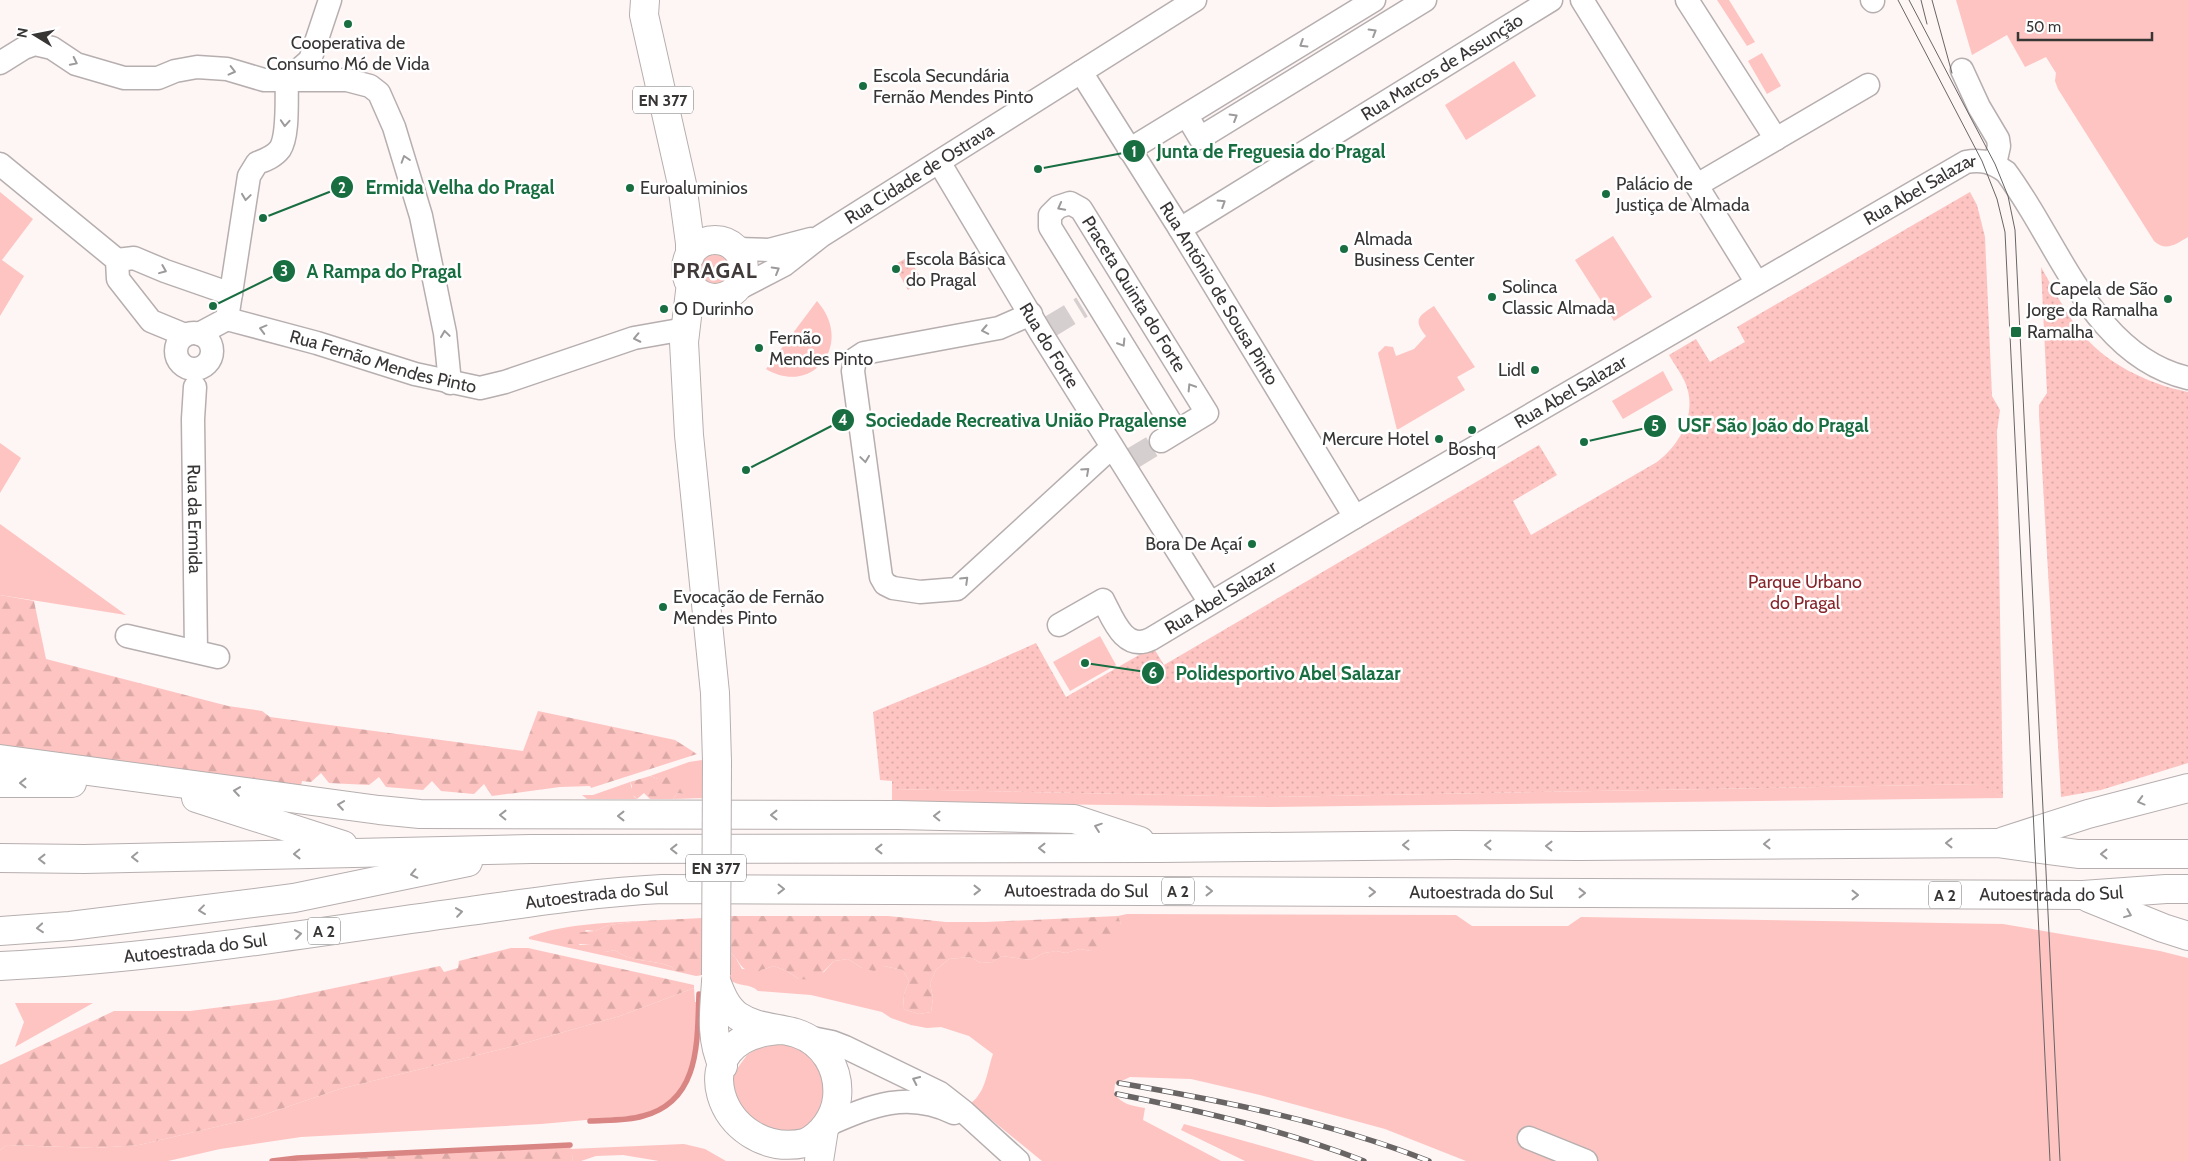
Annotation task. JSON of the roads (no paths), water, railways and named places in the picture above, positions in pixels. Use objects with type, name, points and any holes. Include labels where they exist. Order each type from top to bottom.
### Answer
[{"type":"main road","name":"EN 377","points":[[642,5],[682,184],[690,243],[687,274],[691,283],[685,329],[686,383],[694,494],[715,693],[717,762],[716,978]]},
{"type":"main road","name":"EN 377","points":[[682,184],[698,209],[743,260],[744,272],[740,283],[702,324],[693,346],[686,383]]},
{"type":"main road","points":[[690,256],[696,247],[704,242],[714,240],[731,245]]},
{"type":"main road","points":[[691,283],[698,292],[709,297],[727,295]]},
{"type":"main road","points":[[0,759],[369,809],[420,814],[561,816],[897,815],[1074,818],[1160,848]]},
{"type":"main road","points":[[0,783],[81,783],[169,790],[363,852]]},
{"type":"main road","points":[[1997,843],[2088,814],[2188,788]]},
{"type":"main road","points":[[0,858],[84,859],[531,849],[1160,848],[1997,843],[2078,854],[2188,854]]},
{"type":"main road","points":[[0,931],[70,926],[294,898],[531,849]]},
{"type":"main road","name":"Autoestrada do Sul","points":[[0,966],[76,963],[571,896],[662,889],[2083,895],[2188,889]]},
{"type":"main road","points":[[2083,895],[2163,928],[2188,936]]},
{"type":"main road","points":[[716,978],[725,1002],[736,1014],[753,1024],[795,1034],[825,1054],[836,1076],[837,1102],[825,1127],[819,1161]]},
{"type":"main road","points":[[716,978],[714,1040],[717,1053],[724,1066]]},
{"type":"main road","points":[[795,1034],[765,1032],[748,1039],[738,1046],[724,1066],[718,1090],[723,1114],[753,1153],[785,1150],[806,1143],[825,1127]]},
{"type":"street","points":[[195,388],[179,361],[176,349],[180,339],[227,319],[249,176],[257,163],[269,159],[280,150],[284,137],[287,80],[310,60],[330,0]]},
{"type":"street","points":[[1129,150],[1374,0]]},
{"type":"street","points":[[1186,116],[1200,138],[1425,0]]},
{"type":"street","name":"Rua Marcos de Assunção","points":[[1180,229],[1550,0]]},
{"type":"street","points":[[1582,0],[1758,283]]},
{"type":"street","points":[[1687,0],[1776,139]]},
{"type":"street","name":"Rua Cidade de Ostrava","points":[[727,295],[784,265],[821,236],[1082,72],[1188,2]]},
{"type":"street","points":[[0,63],[24,48],[35,44],[52,48],[76,64],[124,78],[158,78],[175,71],[197,68],[227,69],[264,80],[347,80],[370,86],[382,98],[406,162],[421,216],[445,333],[450,383]]},
{"type":"street","points":[[1962,70],[1979,107],[1998,139],[1999,146],[1995,164],[2011,178],[2104,324],[2132,351],[2149,362],[2188,378]]},
{"type":"street","name":"Rua António de Sousa Pinto","points":[[1082,72],[1355,517]]},
{"type":"street","points":[[1697,185],[1868,85]]},
{"type":"street","name":"Rua Abel Salazar","points":[[1059,625],[1103,600],[1122,635],[1137,643],[1151,639],[1355,517],[1958,166],[1974,160],[1995,164]]},
{"type":"street","name":"Rua do Forte","points":[[939,162],[1123,457],[1210,603]]},
{"type":"street","points":[[0,164],[116,260],[118,279],[151,321],[208,341],[212,350],[195,388]]},
{"type":"street","name":"Praceta Quinta do Forte","points":[[1070,202],[1082,208],[1207,413],[1168,436],[1088,303],[1050,227],[1050,215],[1058,207],[1070,202]]},
{"type":"street","name":"Rua Cidade de Ostrava","points":[[731,245],[769,250],[821,236]]},
{"type":"street","points":[[116,260],[134,258],[231,294]]},
{"type":"street","name":"Rua Fernão Mendes Pinto","points":[[227,319],[450,383],[480,388],[512,380],[577,356],[634,338],[685,329]]},
{"type":"street","points":[[1041,324],[999,328],[864,353],[854,359],[853,371],[881,577],[885,584],[893,588],[920,592],[957,588],[1123,457]]},
{"type":"street","points":[[183,365],[193,369],[205,364]]},
{"type":"street","name":"Rua da Ermida","points":[[195,388],[193,419],[196,651]]},
{"type":"street","points":[[127,636],[218,657]]},
{"type":"street","points":[[795,1034],[839,1045],[922,1083],[954,1103],[1018,1161]]},
{"type":"street","points":[[825,1127],[871,1107],[894,1102],[914,1101],[939,1106],[982,1130]]},
{"type":"street","points":[[1529,1138],[1586,1161]]},
{"type":"waterway","points":[[590,1121],[637,1118],[662,1108],[676,1097],[686,1083],[692,1067],[698,1030],[699,994]]},
{"type":"waterway","points":[[272,1161],[297,1158],[570,1145]]},
{"type":"tunnel","points":[[1051,326],[1082,307]]},
{"type":"tunnel","points":[[1133,458],[1161,441]]},
{"type":"tram line","points":[[1898,0],[1982,161],[1997,199],[2005,232],[2050,1161]]},
{"type":"tram line","points":[[1909,0],[1995,164],[2008,196],[2015,230],[2060,1161]]},
{"type":"tram line","points":[[1921,0],[1927,24]]},
{"type":"tram line","points":[[1932,0],[1952,73]]},
{"type":"railway","points":[[1119,1083],[1198,1097],[1276,1114],[1354,1135],[1429,1161]]},
{"type":"railway","points":[[1117,1094],[1242,1122],[1364,1161]]},
{"type":"place","name":"Cooperativa de Consumo Mó de Vida","points":[[348,24]]},
{"type":"place","name":"Escola Secundária Fernão Mendes Pinto","points":[[863,86]]},
{"type":"place","name":"Junta de Freguesia do Pragal","points":[[1038,169]]},
{"type":"place","name":"Euroaluminios","points":[[630,188]]},
{"type":"place","name":"Palácio de Justiça de Almada","points":[[1606,194]]},
{"type":"place","name":"Ermida Velha do Pragal","points":[[263,218]]},
{"type":"place","name":"Almada Business Center","points":[[1344,249]]},
{"type":"place","name":"Escola Básica do Pragal","points":[[896,269]]},
{"type":"place","name":"Solinca Classic Almada","points":[[1492,297]]},
{"type":"place","name":"Capela de São Jorge da Ramalha","points":[[2168,299]]},
{"type":"place","name":"A Rampa do Pragal","points":[[213,306]]},
{"type":"place","name":"O Durinho","points":[[664,309]]},
{"type":"place","name":"Ramalha","points":[[2016,332]]},
{"type":"place","name":"Fernão Mendes Pinto","points":[[759,348]]},
{"type":"place","name":"Lidl","points":[[1535,370]]},
{"type":"place","name":"Boshq","points":[[1472,430]]},
{"type":"place","name":"Mercure Hotel","points":[[1439,439]]},
{"type":"place","name":"USF São João do Pragal","points":[[1584,442]]},
{"type":"place","name":"Sociedade Recreativa União Pragalense","points":[[746,470]]},
{"type":"place","name":"Bora De Açaí","points":[[1252,544]]},
{"type":"place","name":"Evocação de Fernão Mendes Pinto","points":[[663,607]]},
{"type":"place","name":"Polidesportivo Abel Salazar","points":[[1085,663]]},
{"type":"district","name":"PRAGAL","points":[[715,270]]},
{"type":"park label","name":"Parque Urbano do Pragal","points":[[1805,592]]}]
